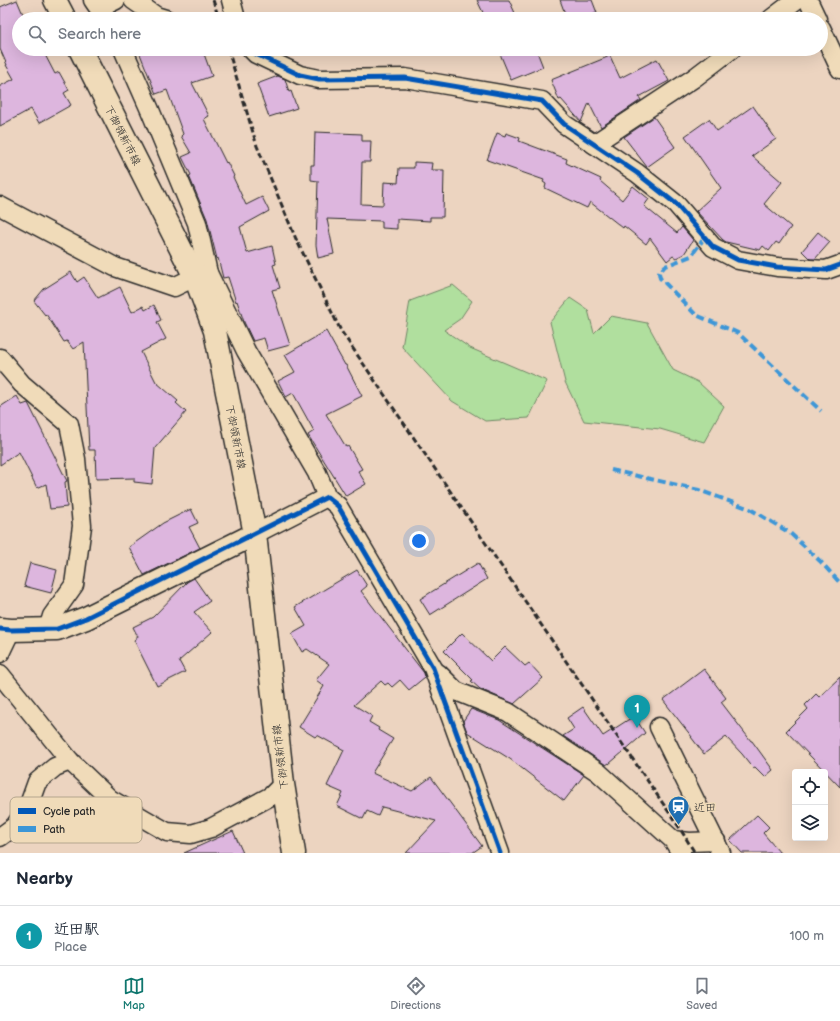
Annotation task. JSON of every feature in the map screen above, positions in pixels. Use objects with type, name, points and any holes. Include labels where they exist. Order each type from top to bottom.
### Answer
[{"type":"main road","points":[[55,0],[61,12]]},
{"type":"main road","name":"下御領新市線","points":[[84,56],[201,275],[215,331],[255,534],[283,784],[294,853]]},
{"type":"main road","points":[[6,630],[56,629],[86,618],[255,534]]},
{"type":"street","points":[[100,9],[116,0]]},
{"type":"street","points":[[133,0],[150,12]]},
{"type":"street","points":[[231,0],[234,12]]},
{"type":"street","points":[[780,12],[796,0]]},
{"type":"street","points":[[808,0],[814,12]]},
{"type":"street","points":[[828,43],[840,69]]},
{"type":"street","points":[[126,56],[197,223],[201,275],[317,473],[327,497],[338,506],[433,668],[500,853]]},
{"type":"street","points":[[260,56],[300,75],[319,79],[405,78],[542,101],[564,124],[637,173],[676,204],[713,247],[738,260],[777,267],[826,270],[840,265]]},
{"type":"street","points":[[594,144],[694,78],[723,56]]},
{"type":"street","points":[[0,206],[115,267],[174,287],[201,275]]},
{"type":"street","points":[[0,358],[22,384],[69,424],[76,459],[82,526],[74,585],[52,616],[48,629]]},
{"type":"street","points":[[255,534],[327,497]]},
{"type":"street","points":[[0,653],[6,630]]},
{"type":"street","points":[[433,668],[456,692],[508,712],[598,772],[677,846],[689,842],[718,847]]},
{"type":"street","points":[[0,674],[70,761],[109,797]]},
{"type":"street","points":[[659,727],[718,847]]},
{"type":"street","points":[[32,797],[37,782],[55,767],[70,761]]},
{"type":"street","points":[[142,817],[167,832],[191,834],[211,828],[271,796],[283,784]]},
{"type":"street","points":[[0,836],[10,829]]},
{"type":"green space","points":[[453,285],[472,301],[460,319],[444,330],[470,348],[547,381],[529,418],[485,421],[452,401],[402,347],[410,301]]},
{"type":"green space","points":[[570,298],[588,310],[594,333],[611,316],[647,323],[673,370],[698,382],[724,406],[704,442],[660,429],[584,421],[565,382],[550,322]]},
{"type":"building","points":[[17,0],[22,12],[12,12],[12,56],[46,56],[55,74],[59,72],[69,90],[64,93],[71,105],[39,123],[31,109],[0,126],[0,86],[14,79],[6,65],[0,49],[0,7]]},
{"type":"building","points":[[477,0],[509,0],[515,12],[483,12]]},
{"type":"building","points":[[560,0],[592,0],[597,12],[564,12]]},
{"type":"building","points":[[141,56],[205,56],[212,76],[192,83],[209,116],[204,119],[234,176],[233,177],[246,205],[262,197],[269,211],[240,227],[247,253],[272,246],[276,264],[273,265],[280,288],[272,290],[290,345],[268,351],[264,338],[253,341],[244,322],[237,301],[236,302],[228,277],[223,278],[207,219],[189,176],[191,175],[182,157],[191,153],[181,136],[183,134],[167,90],[156,94]]},
{"type":"building","points":[[501,56],[539,56],[543,67],[511,80]]},
{"type":"building","points":[[610,56],[620,78],[657,59],[669,81],[639,97],[641,100],[601,127],[589,103],[581,122],[561,99],[559,100],[551,80]]},
{"type":"building","points":[[278,76],[285,79],[289,92],[291,91],[297,108],[269,117],[257,84]]},
{"type":"building","points":[[753,106],[776,139],[752,156],[782,182],[764,204],[791,227],[779,244],[776,242],[769,251],[763,246],[760,250],[726,242],[696,211],[721,188],[685,136],[709,119],[717,131]]},
{"type":"building","points":[[654,117],[675,147],[647,167],[624,137]]},
{"type":"building","points":[[315,132],[362,134],[362,141],[371,141],[370,162],[362,162],[361,204],[383,205],[384,182],[398,183],[399,168],[414,168],[414,162],[432,163],[431,170],[444,170],[443,217],[430,217],[430,221],[397,219],[397,229],[382,228],[382,221],[327,219],[334,254],[318,258],[316,245],[318,181],[311,180],[311,165],[314,165]]},
{"type":"building","points":[[497,133],[505,136],[506,133],[520,138],[519,141],[567,159],[566,163],[601,179],[600,181],[622,200],[633,186],[649,199],[644,206],[677,233],[682,227],[693,240],[684,254],[676,258],[673,256],[667,261],[650,238],[646,244],[590,202],[587,208],[545,188],[546,184],[543,182],[544,180],[487,160]]},
{"type":"building","points":[[818,232],[830,242],[815,259],[810,259],[802,251]]},
{"type":"building","points":[[71,272],[77,282],[84,277],[98,298],[120,287],[132,312],[143,306],[145,310],[154,305],[161,320],[157,322],[166,339],[141,352],[156,382],[178,401],[176,403],[186,412],[155,448],[152,484],[134,482],[134,478],[96,479],[95,450],[89,450],[84,342],[73,349],[67,341],[64,342],[46,314],[45,315],[34,301],[44,289]]},
{"type":"building","points":[[326,331],[362,396],[326,414],[346,447],[348,446],[362,469],[358,471],[366,484],[346,496],[308,435],[314,431],[293,393],[286,397],[278,381],[295,372],[285,355]]},
{"type":"building","points":[[17,396],[22,405],[28,403],[67,481],[65,482],[67,507],[50,509],[46,484],[37,488],[19,452],[0,465],[0,407]]},
{"type":"building","points":[[191,509],[198,523],[189,527],[200,548],[144,575],[129,547],[163,523]]},
{"type":"building","points":[[30,563],[57,570],[51,593],[24,586]]},
{"type":"building","points":[[478,563],[487,579],[430,615],[420,599]]},
{"type":"building","points":[[357,570],[367,586],[361,591],[424,673],[425,677],[409,690],[400,680],[392,687],[388,683],[385,685],[381,681],[354,705],[372,716],[369,722],[379,728],[378,730],[393,739],[372,773],[412,791],[431,777],[482,846],[472,853],[406,853],[436,821],[382,807],[378,816],[367,811],[363,819],[337,806],[343,793],[327,786],[344,750],[317,735],[315,737],[299,727],[324,686],[316,680],[329,664],[307,649],[302,652],[292,634],[306,626],[295,607]]},
{"type":"building","points":[[194,578],[210,601],[194,612],[212,632],[179,661],[185,672],[157,686],[134,640],[138,637],[133,627],[153,617],[187,582]]},
{"type":"building","points":[[462,633],[491,661],[505,647],[525,666],[529,663],[543,678],[514,704],[480,689],[444,651]]},
{"type":"building","points":[[704,669],[726,698],[721,702],[773,770],[765,777],[755,767],[753,768],[726,737],[704,754],[663,700]]},
{"type":"building","points":[[840,677],[840,787],[828,775],[828,769],[823,769],[786,731],[808,709],[805,705],[816,694],[819,697]]},
{"type":"building","points":[[583,707],[603,736],[634,716],[645,733],[606,765],[563,736],[574,729],[567,718]]},
{"type":"building","points":[[471,709],[499,720],[584,775],[564,801],[510,759],[467,732],[463,721]]},
{"type":"building","points":[[757,815],[769,827],[763,833],[780,853],[742,853],[730,840]]},
{"type":"building","points":[[233,831],[243,853],[184,853]]},
{"type":"railway","points":[[213,0],[217,12]]},
{"type":"railway","points":[[230,56],[257,146],[296,239],[341,331],[679,827],[695,853]]},
{"type":"marked path","points":[[705,237],[691,256],[665,266],[659,273],[660,278],[696,315],[738,333],[821,411]]},
{"type":"marked path","points":[[611,470],[699,490],[750,509],[790,533],[821,562],[840,583]]},
{"type":"cycle path","points":[[260,56],[300,75],[319,79],[405,78],[542,101],[564,124],[637,173],[676,204],[713,247],[738,260],[777,267],[826,270],[840,265]]},
{"type":"cycle path","points":[[0,629],[57,629],[86,618],[327,497],[338,506],[433,668],[500,853]]},
{"type":"place","name":"近田駅","points":[[637,728]]},
{"type":"place","name":"近田","points":[[679,826]]}]
